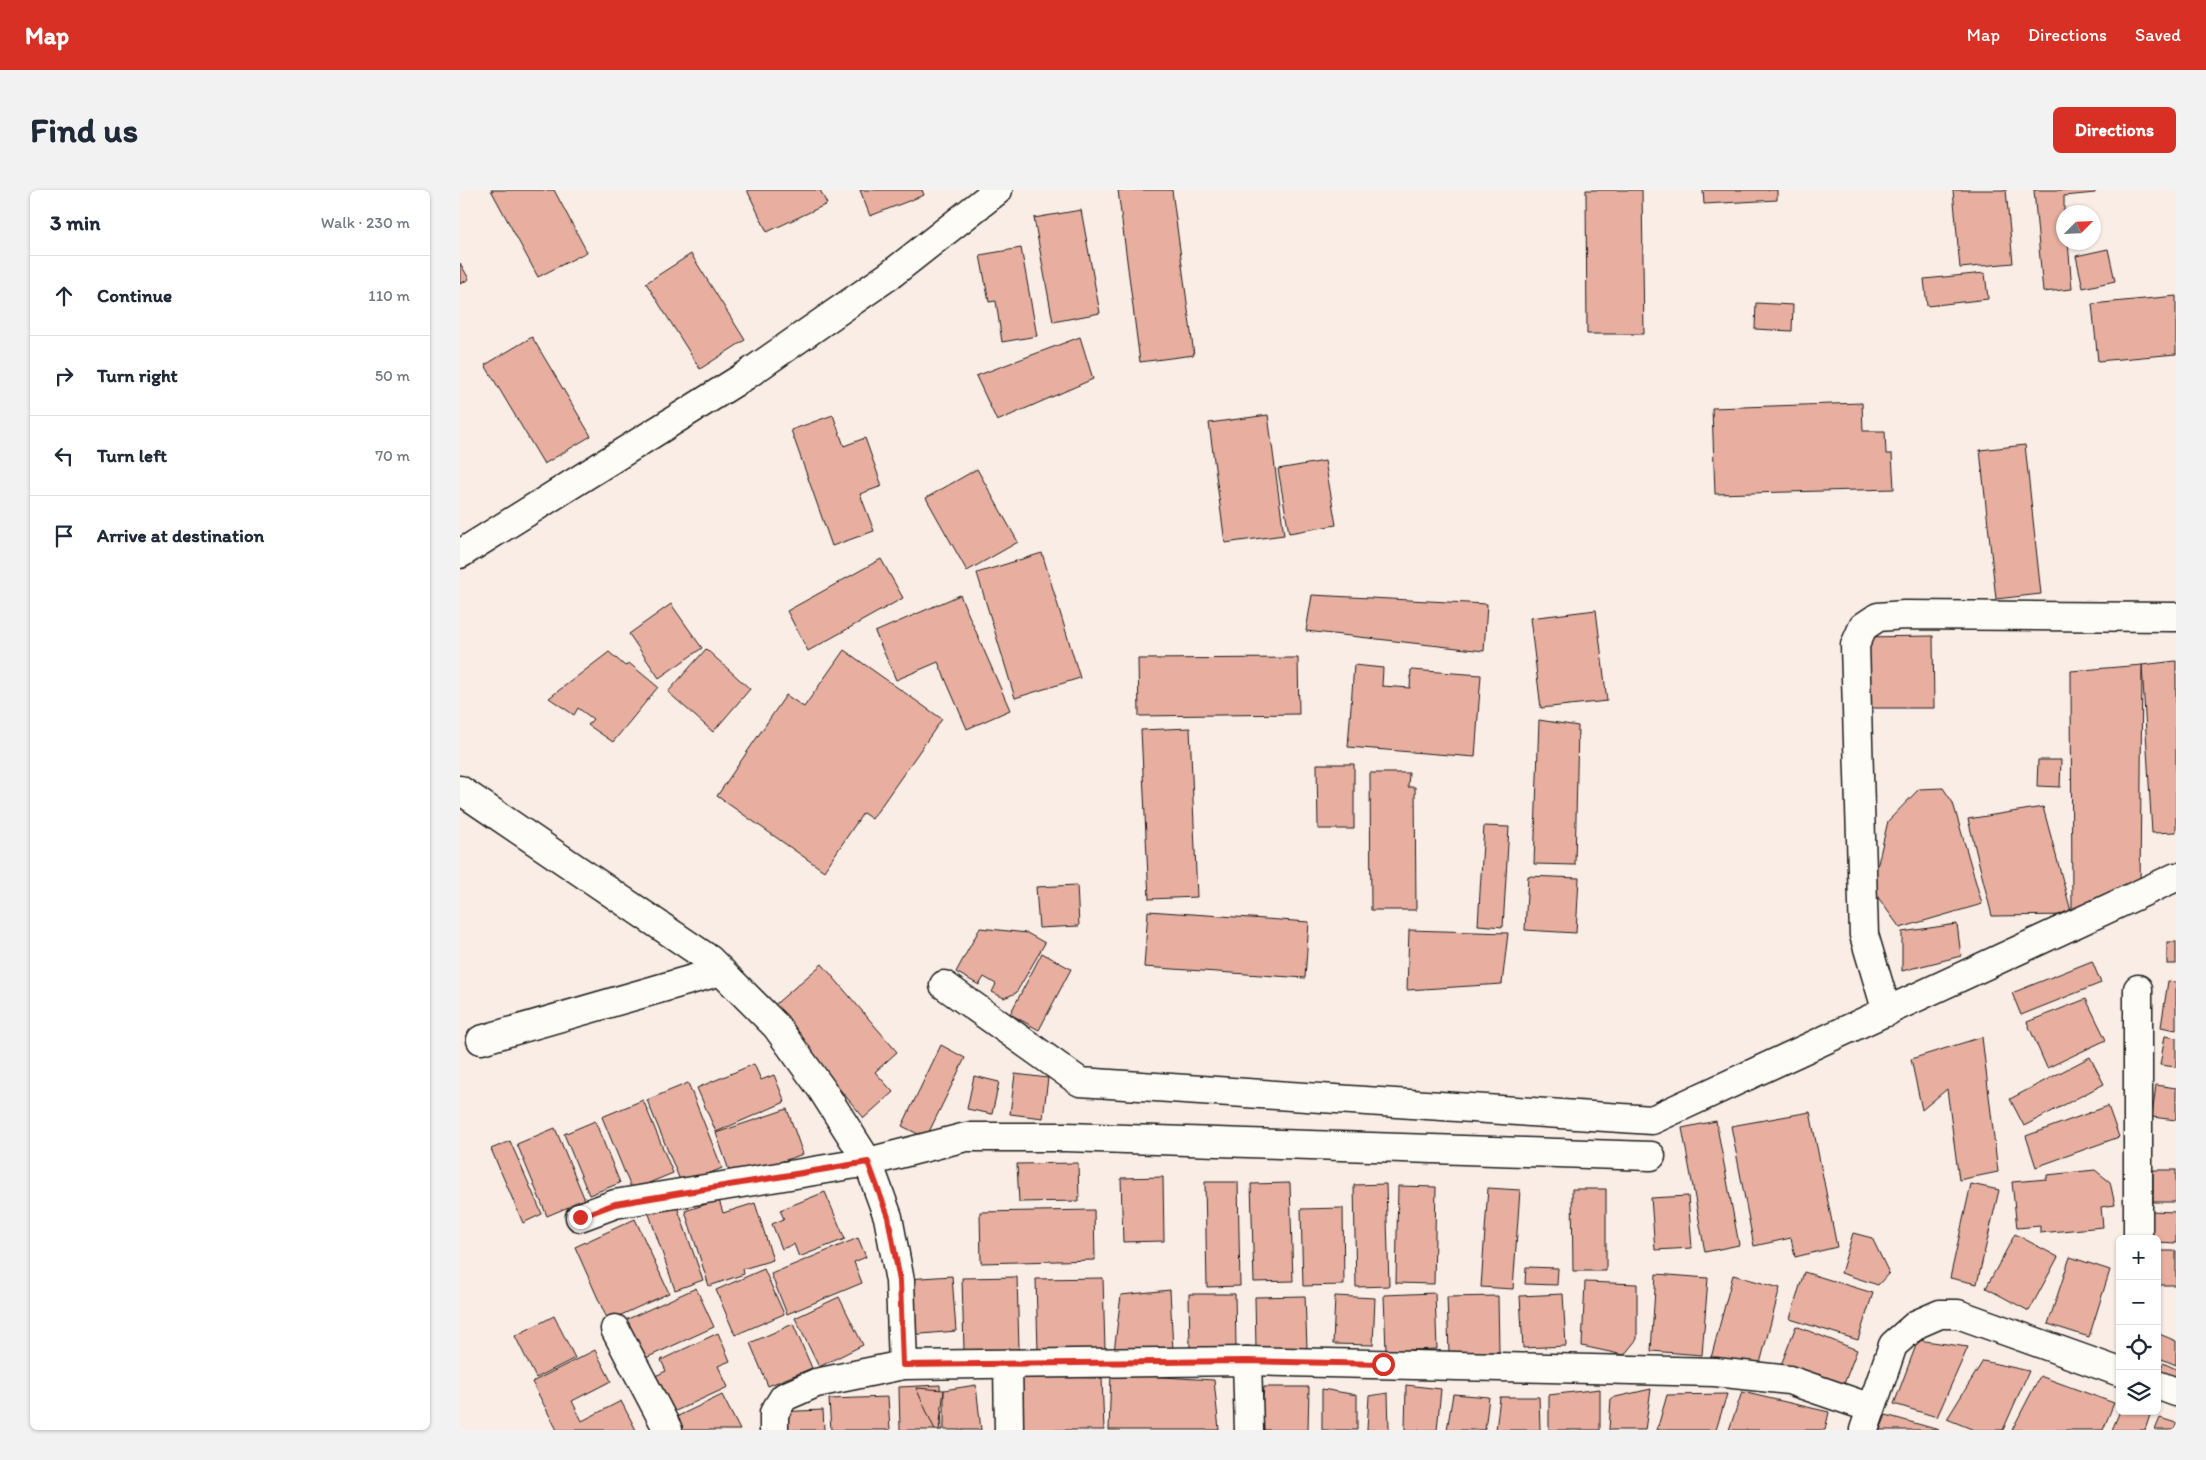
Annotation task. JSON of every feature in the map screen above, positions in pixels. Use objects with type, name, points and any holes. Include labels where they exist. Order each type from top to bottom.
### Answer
[{"type":"street","points":[[460,554],[745,376],[890,275],[998,190]]},
{"type":"street","points":[[1887,1012],[1864,935],[1855,645],[1863,626],[1878,617],[1904,615],[2176,617]]},
{"type":"street","points":[[460,790],[708,959],[776,1026],[821,1088],[868,1162],[888,1217],[900,1281],[903,1365]]},
{"type":"street","points":[[944,985],[1080,1082],[1652,1120],[2176,877]]},
{"type":"street","points":[[481,1040],[722,971]]},
{"type":"street","points":[[2138,989],[2138,1235]]},
{"type":"street","points":[[580,1217],[615,1204],[868,1162],[966,1137],[1066,1137],[1651,1156]]},
{"type":"street","points":[[774,1430],[774,1413],[784,1397],[816,1383],[903,1365],[1246,1361],[1715,1372],[1788,1380],[1867,1419],[1892,1345],[1917,1324],[1940,1314],[1958,1314],[2116,1369]]},
{"type":"street","points":[[615,1329],[668,1430]]},
{"type":"street","points":[[1246,1361],[1249,1430]]},
{"type":"street","points":[[1008,1364],[1009,1430]]},
{"type":"street","points":[[2161,1386],[2176,1392]]},
{"type":"building","points":[[491,190],[554,190],[587,252],[538,277]]},
{"type":"building","points":[[747,190],[820,190],[827,204],[767,232]]},
{"type":"building","points":[[860,190],[922,190],[924,195],[870,216]]},
{"type":"building","points":[[1118,190],[1172,190],[1194,355],[1140,362]]},
{"type":"building","points":[[1586,190],[1642,190],[1644,334],[1587,334]]},
{"type":"building","points":[[1703,190],[1777,190],[1777,200],[1704,204]]},
{"type":"building","points":[[1953,190],[2006,190],[2013,263],[1960,268]]},
{"type":"building","points":[[2034,190],[2095,190],[2095,193],[2064,196],[2064,205],[2056,205],[2056,250],[2069,250],[2072,289],[2043,292]]},
{"type":"building","points":[[1081,210],[1100,313],[1053,322],[1034,218]]},
{"type":"building","points":[[1021,248],[1037,336],[1002,342],[996,301],[989,302],[980,255]]},
{"type":"building","points":[[2108,249],[2115,281],[2083,288],[2076,256]]},
{"type":"building","points":[[691,254],[745,340],[700,369],[646,283]]},
{"type":"building","points":[[460,263],[469,279],[460,284]]},
{"type":"building","points":[[1985,273],[1988,299],[1927,306],[1924,279]]},
{"type":"building","points":[[2176,296],[2176,354],[2098,361],[2092,304]]},
{"type":"building","points":[[1756,303],[1793,305],[1792,331],[1755,329]]},
{"type":"building","points":[[532,337],[591,436],[544,464],[485,365]]},
{"type":"building","points":[[1080,337],[1093,379],[997,421],[976,376]]},
{"type":"building","points":[[1862,403],[1863,431],[1885,431],[1886,454],[1892,454],[1894,489],[1715,494],[1712,408]]},
{"type":"building","points":[[833,415],[844,446],[865,438],[882,486],[860,494],[874,531],[832,546],[791,430]]},
{"type":"building","points":[[1268,415],[1284,535],[1225,543],[1209,423]]},
{"type":"building","points":[[2025,445],[2041,594],[1996,599],[1980,450]]},
{"type":"building","points":[[1325,461],[1336,525],[1289,533],[1278,469]]},
{"type":"building","points":[[977,469],[1018,542],[967,571],[926,498]]},
{"type":"building","points":[[1042,553],[1080,678],[1015,698],[977,573]]},
{"type":"building","points":[[881,559],[903,598],[808,651],[787,611]]},
{"type":"building","points":[[960,595],[1010,710],[967,729],[938,662],[896,680],[875,632]]},
{"type":"building","points":[[1312,595],[1487,604],[1484,651],[1306,631]]},
{"type":"building","points":[[671,604],[702,648],[659,678],[629,634]]},
{"type":"building","points":[[1596,610],[1607,701],[1541,708],[1530,618]]},
{"type":"building","points":[[1933,636],[1934,708],[1862,708],[1861,637]]},
{"type":"building","points":[[706,649],[750,689],[713,732],[668,692]]},
{"type":"building","points":[[844,650],[942,719],[872,819],[863,813],[824,871],[717,796],[786,695],[804,707]]},
{"type":"building","points":[[609,652],[625,666],[629,663],[658,687],[613,742],[588,725],[593,719],[578,708],[574,715],[549,698]]},
{"type":"building","points":[[1298,658],[1299,714],[1139,716],[1138,659]]},
{"type":"building","points":[[2176,661],[2176,832],[2152,833],[2142,665]]},
{"type":"building","points":[[1354,665],[1383,668],[1382,686],[1410,688],[1411,670],[1481,675],[1475,757],[1348,747]]},
{"type":"building","points":[[2142,665],[2140,888],[2072,915],[2071,671]]},
{"type":"building","points":[[1539,720],[1578,726],[1575,865],[1534,864]]},
{"type":"building","points":[[1190,728],[1197,897],[1149,899],[1141,730]]},
{"type":"building","points":[[2038,760],[2061,760],[2060,787],[2037,786]]},
{"type":"building","points":[[1317,764],[1354,764],[1354,829],[1318,829]]},
{"type":"building","points":[[1370,773],[1409,773],[1408,787],[1415,787],[1416,910],[1371,910]]},
{"type":"building","points":[[1943,788],[1953,803],[1982,904],[1900,928],[1872,889],[1888,821],[1919,789]]},
{"type":"building","points":[[2043,807],[2072,915],[1992,916],[1968,819]]},
{"type":"building","points":[[1484,826],[1509,827],[1503,927],[1478,925]]},
{"type":"building","points":[[1528,876],[1579,878],[1576,933],[1525,930]]},
{"type":"building","points":[[1077,885],[1079,926],[1039,928],[1036,887]]},
{"type":"building","points":[[1148,911],[1309,922],[1305,978],[1144,967]]},
{"type":"building","points":[[1957,924],[1961,956],[1902,971],[1902,932]]},
{"type":"building","points":[[980,928],[1027,933],[1045,943],[1016,993],[1004,998],[992,992],[996,984],[984,977],[979,985],[956,972]]},
{"type":"building","points":[[1409,930],[1508,933],[1502,984],[1407,990]]},
{"type":"building","points":[[2167,942],[2176,942],[2176,964],[2167,964]]},
{"type":"building","points":[[1042,953],[1071,969],[1039,1030],[1010,1014]]},
{"type":"building","points":[[2092,961],[2101,983],[2021,1015],[2012,993]]},
{"type":"building","points":[[822,964],[897,1052],[875,1072],[893,1092],[864,1118],[771,1008]]},
{"type":"building","points":[[2168,981],[2176,982],[2176,1030],[2161,1027]]},
{"type":"building","points":[[2086,999],[2106,1040],[2047,1068],[2027,1022]]},
{"type":"building","points":[[2165,1036],[2176,1038],[2176,1067],[2160,1065]]},
{"type":"building","points":[[1982,1037],[1998,1172],[1959,1180],[1947,1089],[1922,1110],[1911,1059]]},
{"type":"building","points":[[941,1045],[965,1058],[926,1138],[902,1126]]},
{"type":"building","points":[[2090,1057],[2104,1084],[2024,1126],[2010,1099]]},
{"type":"building","points":[[754,1064],[761,1080],[774,1075],[785,1102],[716,1132],[697,1088]]},
{"type":"building","points":[[1015,1074],[1048,1078],[1043,1118],[1010,1114]]},
{"type":"building","points":[[974,1076],[999,1082],[992,1114],[967,1109]]},
{"type":"building","points":[[688,1083],[722,1168],[682,1185],[647,1100]]},
{"type":"building","points":[[2156,1085],[2176,1088],[2176,1120],[2152,1117]]},
{"type":"building","points":[[643,1100],[673,1173],[632,1190],[602,1117]]},
{"type":"building","points":[[2108,1106],[2119,1137],[2036,1167],[2026,1136]]},
{"type":"building","points":[[787,1109],[803,1154],[732,1179],[716,1133]]},
{"type":"building","points":[[1810,1112],[1837,1247],[1795,1257],[1791,1238],[1754,1246],[1731,1126]]},
{"type":"building","points":[[595,1121],[620,1183],[589,1195],[564,1134]]},
{"type":"building","points":[[1716,1121],[1739,1245],[1705,1252],[1682,1128]]},
{"type":"building","points":[[555,1128],[585,1200],[547,1216],[517,1144]]},
{"type":"building","points":[[510,1141],[542,1214],[523,1223],[491,1149]]},
{"type":"building","points":[[1078,1163],[1079,1201],[1019,1202],[1017,1164]]},
{"type":"building","points":[[2095,1170],[2110,1182],[2115,1205],[2101,1207],[2103,1227],[2040,1233],[2040,1226],[2017,1228],[2012,1182],[2047,1179],[2047,1175]]},
{"type":"building","points":[[2153,1170],[2176,1170],[2176,1202],[2153,1202]]},
{"type":"building","points":[[1163,1177],[1164,1241],[1123,1242],[1121,1178]]},
{"type":"building","points":[[1205,1182],[1238,1182],[1240,1286],[1207,1287]]},
{"type":"building","points":[[1290,1183],[1293,1281],[1254,1282],[1251,1184]]},
{"type":"building","points":[[1386,1184],[1389,1286],[1356,1287],[1354,1185]]},
{"type":"building","points":[[1971,1184],[1999,1190],[1977,1284],[1950,1278]]},
{"type":"building","points":[[1398,1186],[1436,1187],[1434,1284],[1396,1283]]},
{"type":"building","points":[[1488,1188],[1520,1190],[1513,1289],[1481,1287]]},
{"type":"building","points":[[1572,1189],[1606,1189],[1606,1271],[1573,1271]]},
{"type":"building","points":[[825,1192],[845,1239],[799,1257],[794,1244],[782,1249],[772,1224],[784,1219],[780,1210]]},
{"type":"building","points":[[1688,1196],[1692,1248],[1655,1250],[1651,1198]]},
{"type":"building","points":[[719,1200],[723,1213],[755,1203],[773,1260],[743,1269],[744,1274],[709,1286],[685,1211]]},
{"type":"building","points":[[675,1201],[703,1280],[675,1290],[648,1211]]},
{"type":"building","points":[[1343,1208],[1344,1285],[1303,1286],[1301,1209]]},
{"type":"building","points":[[1094,1210],[1095,1260],[981,1263],[980,1212]]},
{"type":"building","points":[[2149,1211],[2176,1212],[2176,1243],[2161,1242],[2161,1235],[2148,1235]]},
{"type":"building","points":[[635,1219],[669,1293],[608,1321],[575,1247]]},
{"type":"building","points":[[1853,1233],[1872,1238],[1889,1273],[1878,1285],[1841,1273]]},
{"type":"building","points":[[2015,1234],[2058,1257],[2029,1311],[1986,1288]]},
{"type":"building","points":[[858,1238],[866,1257],[854,1262],[862,1283],[787,1314],[771,1274]]},
{"type":"building","points":[[2161,1251],[2176,1251],[2176,1285],[2161,1285]]},
{"type":"building","points":[[2070,1257],[2110,1270],[2089,1337],[2048,1324]]},
{"type":"building","points":[[1526,1267],[1558,1268],[1557,1285],[1525,1284]]},
{"type":"building","points":[[764,1269],[784,1314],[735,1335],[716,1290]]},
{"type":"building","points":[[1804,1272],[1873,1293],[1858,1340],[1790,1319]]},
{"type":"building","points":[[1656,1274],[1708,1278],[1702,1355],[1651,1351]]},
{"type":"building","points":[[1733,1275],[1780,1288],[1758,1371],[1711,1358]]},
{"type":"building","points":[[952,1276],[956,1331],[910,1335],[906,1279]]},
{"type":"building","points":[[1017,1277],[1019,1349],[964,1351],[962,1278]]},
{"type":"building","points":[[1103,1278],[1105,1350],[1038,1351],[1036,1279]]},
{"type":"building","points":[[1585,1282],[1637,1284],[1637,1339],[1624,1355],[1582,1346]]},
{"type":"building","points":[[696,1288],[714,1327],[637,1362],[619,1323]]},
{"type":"building","points":[[1170,1290],[1173,1351],[1114,1352],[1121,1295]]},
{"type":"building","points":[[1435,1293],[1437,1349],[1386,1351],[1384,1295]]},
{"type":"building","points":[[1189,1294],[1235,1294],[1236,1348],[1190,1348]]},
{"type":"building","points":[[1563,1294],[1566,1346],[1523,1348],[1520,1296]]},
{"type":"building","points":[[1305,1296],[1307,1348],[1256,1349],[1255,1297]]},
{"type":"building","points":[[1335,1296],[1375,1298],[1373,1345],[1333,1344]]},
{"type":"building","points":[[1498,1296],[1499,1352],[1449,1353],[1447,1297]]},
{"type":"building","points":[[839,1297],[863,1345],[819,1367],[795,1318]]},
{"type":"building","points":[[554,1316],[575,1358],[536,1378],[515,1336]]},
{"type":"building","points":[[793,1324],[812,1368],[768,1386],[750,1343]]},
{"type":"building","points":[[1796,1326],[1857,1350],[1842,1389],[1781,1365]]},
{"type":"building","points":[[718,1333],[730,1361],[718,1366],[728,1387],[669,1414],[651,1378],[666,1371],[661,1360]]},
{"type":"building","points":[[2161,1335],[2176,1341],[2176,1365],[2162,1359],[2161,1361]]},
{"type":"building","points":[[1918,1340],[1968,1347],[1937,1417],[1894,1404]]},
{"type":"building","points":[[595,1350],[611,1381],[572,1401],[582,1421],[621,1401],[636,1430],[557,1430],[532,1382]]},
{"type":"building","points":[[1983,1361],[2029,1371],[2003,1430],[1974,1430],[1947,1419]]},
{"type":"building","points":[[2163,1363],[2176,1369],[2176,1387],[2161,1380]]},
{"type":"building","points":[[1111,1374],[1214,1380],[1219,1430],[1109,1430]]},
{"type":"building","points":[[1016,1376],[1102,1378],[1104,1430],[1017,1430]]},
{"type":"building","points":[[2040,1376],[2114,1403],[2103,1430],[2012,1430]]},
{"type":"building","points":[[940,1385],[942,1430],[900,1430],[899,1387]]},
{"type":"building","points":[[976,1385],[981,1430],[944,1430],[944,1390]]},
{"type":"building","points":[[1406,1385],[1441,1389],[1437,1430],[1405,1430]]},
{"type":"building","points":[[1264,1387],[1309,1387],[1308,1430],[1260,1430]]},
{"type":"building","points":[[916,1388],[944,1390],[939,1430],[935,1430]]},
{"type":"building","points":[[1322,1389],[1357,1395],[1357,1430],[1322,1430]]},
{"type":"building","points":[[1600,1389],[1600,1430],[1549,1430],[1549,1395]]},
{"type":"building","points":[[1651,1389],[1645,1430],[1609,1430],[1611,1398]]},
{"type":"building","points":[[1742,1392],[1829,1412],[1825,1430],[1729,1430]]},
{"type":"building","points":[[1388,1393],[1389,1430],[1367,1430],[1369,1396]]},
{"type":"building","points":[[1453,1394],[1489,1397],[1485,1430],[1447,1430]]},
{"type":"building","points":[[1727,1394],[1716,1430],[1657,1430],[1667,1395]]},
{"type":"building","points":[[722,1395],[740,1430],[678,1430],[672,1419]]},
{"type":"building","points":[[888,1397],[890,1430],[831,1430],[829,1399]]},
{"type":"building","points":[[1500,1397],[1539,1397],[1540,1430],[1496,1430]]},
{"type":"building","points":[[823,1410],[824,1430],[777,1430],[776,1412]]},
{"type":"building","points":[[1886,1415],[1939,1430],[1880,1430]]},
{"type":"building","points":[[2118,1415],[2150,1415],[2145,1430],[2112,1430]]},
{"type":"building","points":[[2160,1418],[2176,1423],[2176,1430],[2155,1430]]},
{"type":"route","points":[[580,1217],[615,1204],[868,1162],[888,1217],[900,1281],[903,1365],[1246,1361],[1383,1364]]}]
